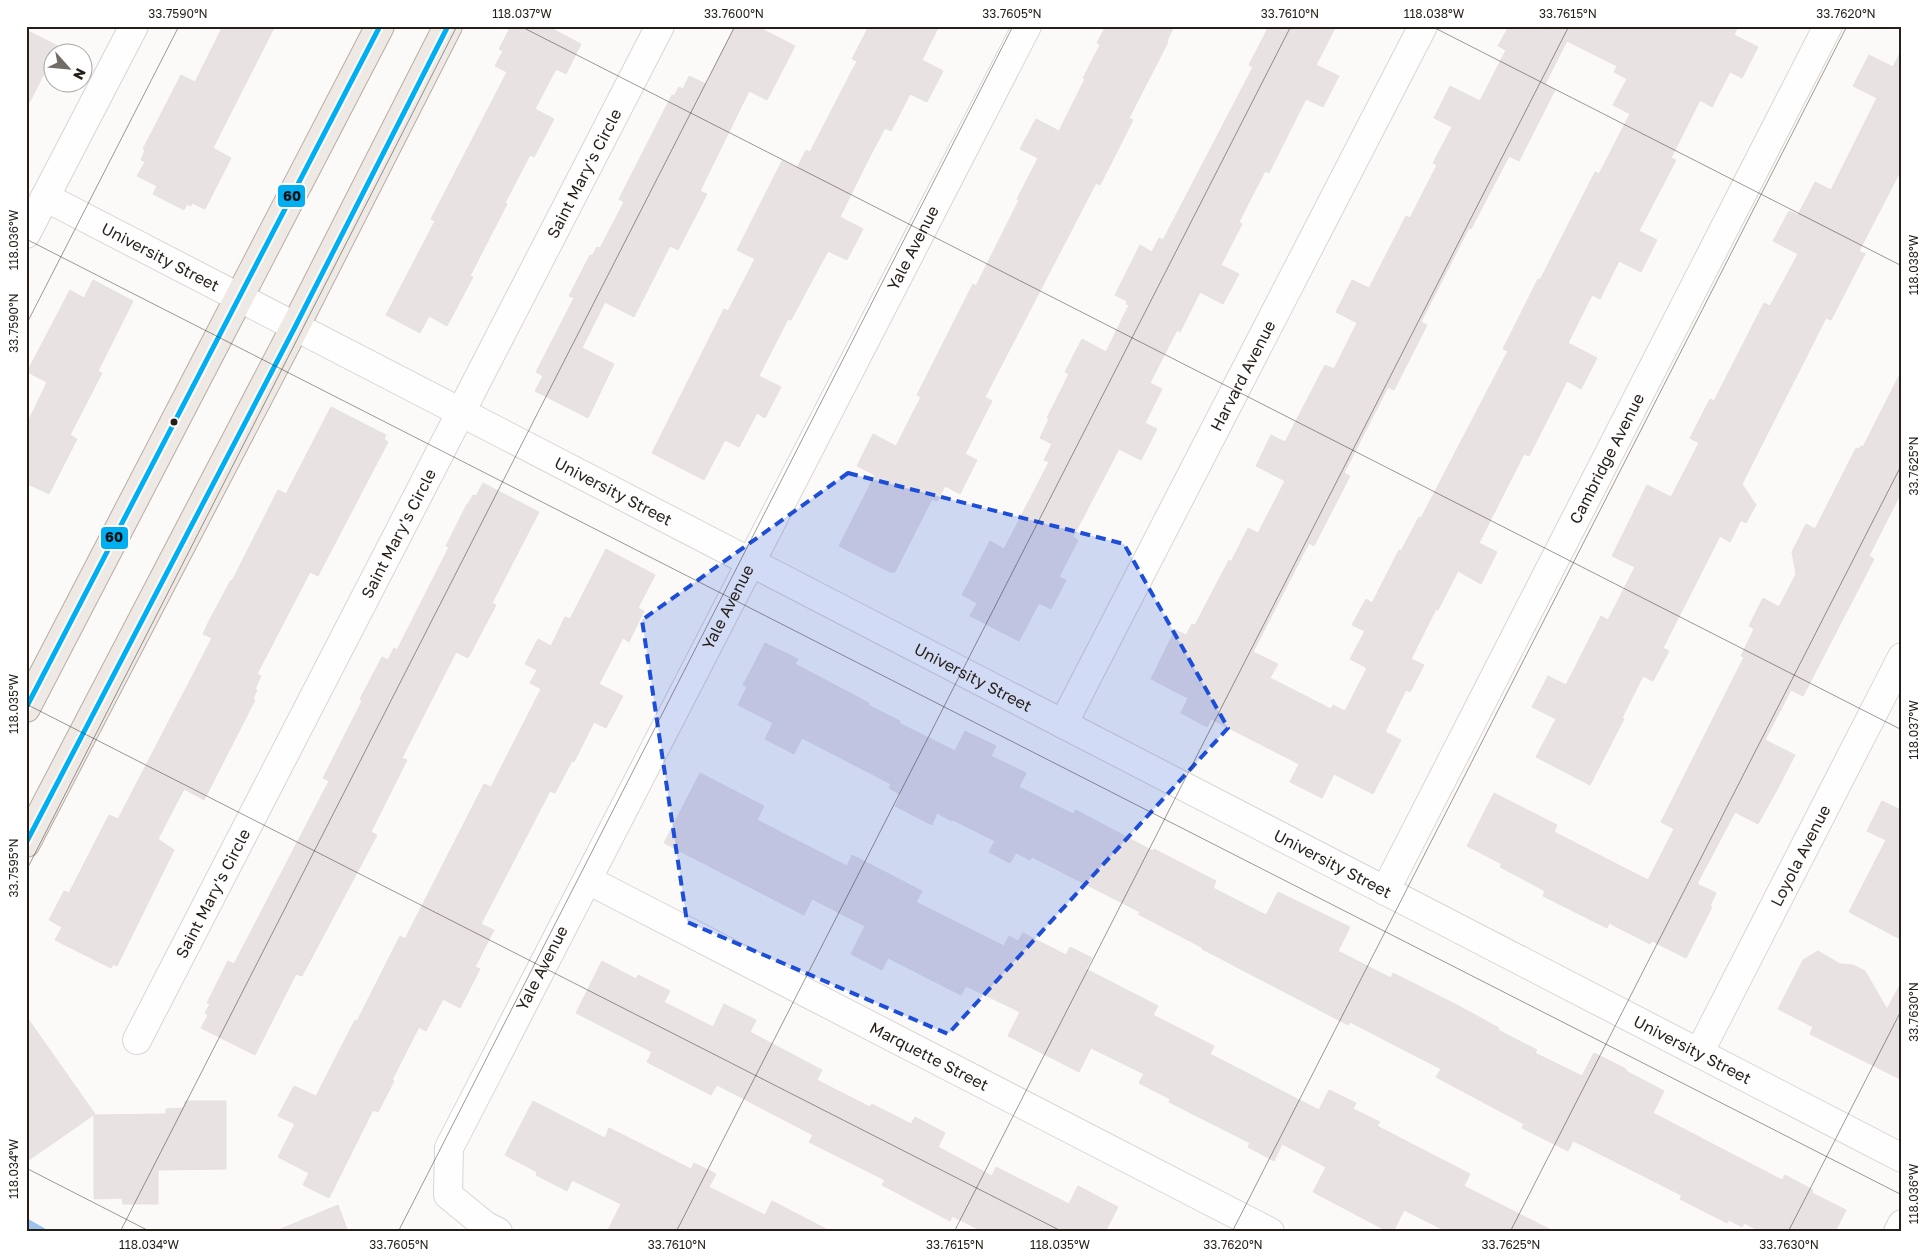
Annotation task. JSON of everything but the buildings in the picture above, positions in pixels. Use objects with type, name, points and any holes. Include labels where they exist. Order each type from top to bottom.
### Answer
[{"type":"main road","points":[[26,708],[380,26]]},
{"type":"main road","points":[[26,842],[295,326],[448,26]]},
{"type":"street","points":[[26,234],[134,26]]},
{"type":"street","name":"Saint Mary's Circle","points":[[137,1040],[660,26]]},
{"type":"street","name":"Yale Avenue","points":[[498,1232],[486,1226],[448,1195],[449,1148],[1027,26]]},
{"type":"street","name":"Harvard Avenue","points":[[1063,724],[1423,26]]},
{"type":"street","name":"Cambridge Avenue","points":[[1385,891],[1828,26]]},
{"type":"street","name":"University Street","points":[[45,197],[1902,1158]]},
{"type":"street","name":"Loyola Avenue","points":[[1699,1053],[1902,657]]},
{"type":"street","name":"Marquette Street","points":[[588,880],[1270,1232]]},
{"type":"street","points":[[1898,1232],[1902,1224]]},
{"type":"highlighted area","points":[[848,473],[1124,544],[1228,728],[948,1034],[687,922],[642,620]]},
{"type":"waterway","points":[[26,1223],[42,1232]]},
{"type":"transit line","name":"60","points":[[26,708],[380,26]]},
{"type":"transit line","name":"60","points":[[26,843],[295,327],[448,26]]}]
